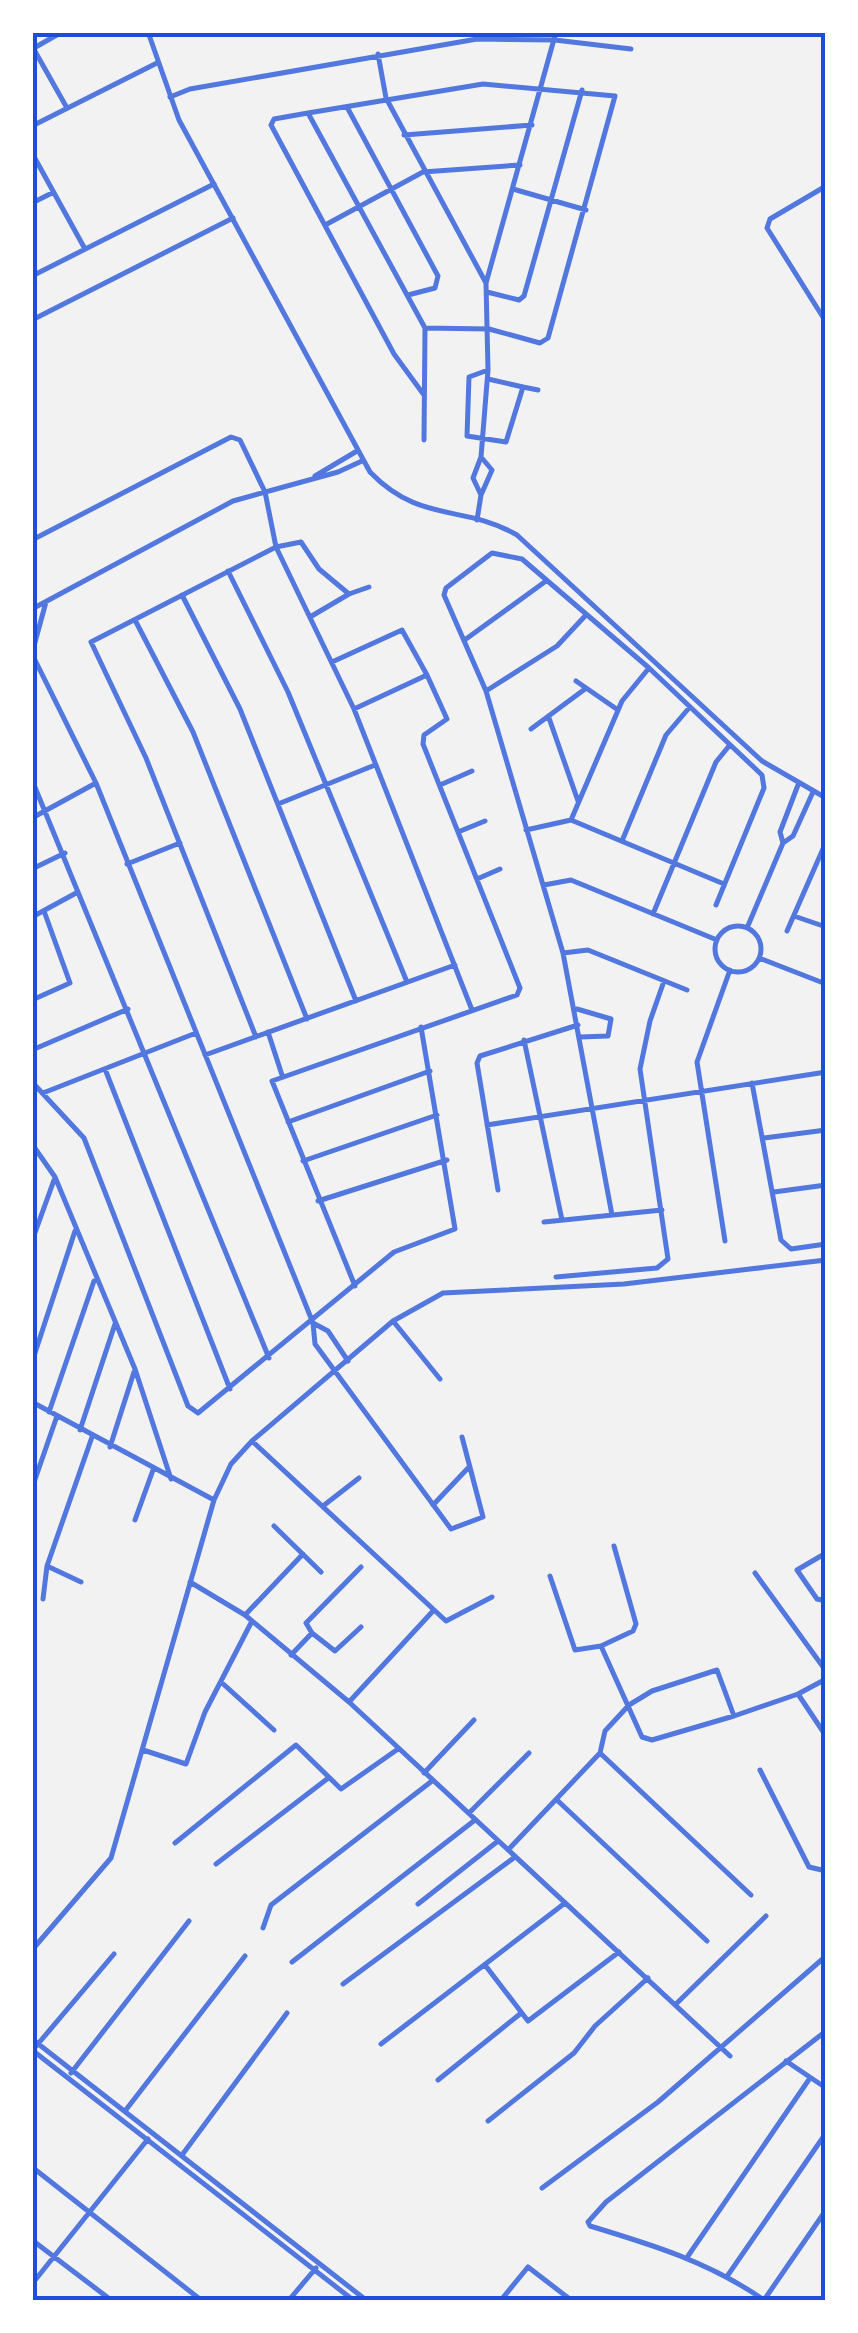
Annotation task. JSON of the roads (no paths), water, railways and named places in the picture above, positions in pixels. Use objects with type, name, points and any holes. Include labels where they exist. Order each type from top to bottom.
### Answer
[{"type":"street","points":[[62,32],[33,47],[67,108]]},
{"type":"street","points":[[148,32],[168,97],[362,461],[383,486],[413,505],[506,528],[762,761],[826,798]]},
{"type":"street","points":[[168,97],[190,89],[476,39],[556,36],[631,50]]},
{"type":"street","points":[[481,495],[473,478],[481,456],[488,379],[486,283],[556,36]]},
{"type":"street","points":[[378,54],[386,98],[486,283]]},
{"type":"street","points":[[32,126],[157,62]]},
{"type":"street","points":[[425,328],[488,330],[545,342],[616,98],[582,90],[483,84],[274,120],[271,125],[394,354],[425,396]]},
{"type":"street","points":[[487,292],[522,298],[582,90]]},
{"type":"street","points":[[347,107],[438,276],[436,288],[408,295]]},
{"type":"street","points":[[308,113],[425,328],[424,440]]},
{"type":"street","points":[[404,134],[532,125]]},
{"type":"street","points":[[32,153],[85,249]]},
{"type":"street","points":[[326,224],[423,172],[520,165]]},
{"type":"street","points":[[32,276],[214,184]]},
{"type":"street","points":[[826,186],[770,219],[767,228],[826,322]]},
{"type":"street","points":[[513,189],[586,210]]},
{"type":"street","points":[[32,203],[52,193]]},
{"type":"street","points":[[32,320],[233,218]]},
{"type":"street","points":[[488,370],[469,376],[467,436],[508,441],[524,387]]},
{"type":"street","points":[[488,379],[538,390]]},
{"type":"street","points":[[32,540],[231,436],[240,440],[265,492],[276,547],[354,710],[472,1010]]},
{"type":"street","points":[[313,478],[357,451]]},
{"type":"street","points":[[477,520],[481,495],[492,471],[491,464],[481,456]]},
{"type":"street","points":[[32,608],[233,500],[362,461]]},
{"type":"street","points":[[256,1037],[146,758],[92,640],[276,547],[304,543],[318,569],[349,594]]},
{"type":"street","points":[[612,1215],[577,1010],[563,953],[486,690],[444,591],[492,553],[522,559],[649,668],[765,781],[716,904]]},
{"type":"street","points":[[228,571],[288,692],[407,982]]},
{"type":"street","points":[[466,639],[546,580]]},
{"type":"street","points":[[310,617],[369,586]]},
{"type":"street","points":[[182,595],[240,709],[356,1001]]},
{"type":"street","points":[[46,602],[32,653],[96,782],[313,1323],[314,1340],[451,1529],[483,1517],[462,1437]]},
{"type":"street","points":[[486,690],[557,646],[586,615]]},
{"type":"street","points":[[135,620],[193,732],[307,1018]]},
{"type":"street","points":[[332,662],[402,630],[447,718],[422,739],[520,988],[517,995],[272,1081],[354,1286]]},
{"type":"street","points":[[571,820],[618,710],[649,668]]},
{"type":"street","points":[[354,710],[427,675]]},
{"type":"street","points":[[576,681],[618,710]]},
{"type":"street","points":[[531,730],[585,689]]},
{"type":"street","points":[[622,841],[666,735],[690,708]]},
{"type":"street","points":[[549,718],[578,801]]},
{"type":"street","points":[[653,914],[716,762],[730,746]]},
{"type":"street","points":[[278,804],[375,764]]},
{"type":"street","points":[[440,785],[472,771]]},
{"type":"street","points":[[32,780],[48,810],[269,1358]]},
{"type":"street","points":[[32,818],[96,782]]},
{"type":"street","points":[[783,843],[780,832],[798,785]]},
{"type":"street","points":[[747,928],[783,843],[794,836],[813,792]]},
{"type":"street","points":[[789,808],[803,814]]},
{"type":"street","points":[[526,830],[571,820],[724,884]]},
{"type":"street","points":[[458,832],[486,821]]},
{"type":"street","points":[[787,931],[826,842]]},
{"type":"street","points":[[127,864],[180,844]]},
{"type":"street","points":[[32,869],[65,853]]},
{"type":"street","points":[[817,864],[826,867]]},
{"type":"street","points":[[477,879],[500,869]]},
{"type":"street","points":[[544,885],[571,880],[718,940]]},
{"type":"street","points":[[32,917],[80,892]]},
{"type":"street","points":[[32,1000],[70,983],[44,911]]},
{"type":"street","points":[[794,916],[826,927]]},
{"type":"street","points":[[733,927],[747,928],[761,944],[759,958],[750,968],[730,970],[719,961],[718,940],[733,927]]},
{"type":"street","points":[[563,953],[588,950],[686,990]]},
{"type":"street","points":[[759,958],[825,983]]},
{"type":"street","points":[[205,1055],[455,965]]},
{"type":"street","points":[[724,1241],[697,1062],[704,1032],[730,970]]},
{"type":"street","points":[[556,1277],[665,1266],[668,1259],[641,1099],[643,1046],[664,981]]},
{"type":"street","points":[[32,1050],[128,1009]]},
{"type":"street","points":[[577,1010],[611,1019],[607,1037],[580,1037]]},
{"type":"street","points":[[498,1190],[477,1064],[480,1056],[578,1025]]},
{"type":"street","points":[[32,1082],[84,1138],[188,1406],[198,1413],[313,1323],[394,1252],[455,1229],[421,1027]]},
{"type":"street","points":[[268,1032],[282,1075]]},
{"type":"street","points":[[43,1093],[196,1033]]},
{"type":"street","points":[[524,1040],[562,1220]]},
{"type":"street","points":[[104,1069],[230,1390]]},
{"type":"street","points":[[288,1122],[430,1071]]},
{"type":"street","points":[[487,1125],[826,1072]]},
{"type":"street","points":[[752,1082],[784,1246],[826,1244]]},
{"type":"street","points":[[303,1161],[437,1115]]},
{"type":"street","points":[[763,1138],[826,1130]]},
{"type":"street","points":[[32,1144],[55,1177],[135,1370],[171,1479]]},
{"type":"street","points":[[318,1201],[446,1160]]},
{"type":"street","points":[[32,1241],[55,1177]]},
{"type":"street","points":[[774,1192],[826,1185]]},
{"type":"street","points":[[544,1222],[662,1210]]},
{"type":"street","points":[[32,1362],[76,1228]]},
{"type":"street","points":[[32,1950],[104,1870],[143,1750],[214,1500],[231,1464],[252,1441],[393,1321],[444,1293],[624,1284],[826,1260]]},
{"type":"street","points":[[49,1412],[95,1278]]},
{"type":"street","points":[[393,1321],[440,1379]]},
{"type":"street","points":[[313,1323],[332,1336],[348,1362]]},
{"type":"street","points":[[80,1430],[115,1324]]},
{"type":"street","points":[[110,1447],[135,1370]]},
{"type":"street","points":[[32,1402],[214,1500]]},
{"type":"street","points":[[32,1488],[57,1416]]},
{"type":"street","points":[[43,1600],[47,1566],[92,1436]]},
{"type":"street","points":[[252,1441],[433,1612],[452,1621],[492,1597]]},
{"type":"street","points":[[433,1505],[469,1467]]},
{"type":"street","points":[[135,1520],[153,1470]]},
{"type":"street","points":[[323,1506],[359,1478]]},
{"type":"street","points":[[274,1526],[321,1572]]},
{"type":"street","points":[[550,1576],[576,1650],[601,1646],[633,1631],[636,1624],[614,1546]]},
{"type":"street","points":[[826,1553],[796,1570],[817,1599],[826,1600]]},
{"type":"street","points":[[245,1615],[303,1554]]},
{"type":"street","points":[[47,1566],[81,1582]]},
{"type":"street","points":[[360,1567],[306,1624],[336,1651],[361,1627]]},
{"type":"street","points":[[755,1573],[826,1671]]},
{"type":"street","points":[[190,1582],[245,1615],[349,1702],[678,2003],[730,2056]]},
{"type":"street","points":[[349,1702],[433,1612]]},
{"type":"street","points":[[143,1750],[186,1764],[221,1681],[252,1621]]},
{"type":"street","points":[[291,1655],[312,1633]]},
{"type":"street","points":[[601,1646],[647,1740],[734,1716],[798,1694],[826,1679]]},
{"type":"street","points":[[508,1850],[600,1754],[605,1732],[630,1704],[652,1691],[716,1670],[734,1716]]},
{"type":"street","points":[[221,1681],[274,1730]]},
{"type":"street","points":[[798,1694],[826,1736]]},
{"type":"street","points":[[424,1773],[474,1720]]},
{"type":"street","points":[[174,1843],[296,1745],[338,1788],[346,1788],[398,1749]]},
{"type":"street","points":[[469,1814],[529,1753]]},
{"type":"street","points":[[600,1754],[751,1895]]},
{"type":"street","points":[[760,1770],[808,1866],[826,1871]]},
{"type":"street","points":[[216,1864],[328,1779]]},
{"type":"street","points":[[263,1928],[271,1905],[432,1781]]},
{"type":"street","points":[[557,1800],[707,1941]]},
{"type":"street","points":[[292,1962],[476,1820]]},
{"type":"street","points":[[418,1904],[498,1841]]},
{"type":"street","points":[[343,1984],[515,1856]]},
{"type":"street","points":[[381,2044],[566,1902]]},
{"type":"street","points":[[678,2003],[766,1916]]},
{"type":"street","points":[[70,2074],[189,1921]]},
{"type":"street","points":[[485,1965],[520,2014],[531,2020],[620,1952]]},
{"type":"street","points":[[34,2049],[114,1954]]},
{"type":"street","points":[[122,2114],[245,1956]]},
{"type":"street","points":[[542,2188],[722,2048],[826,1956]]},
{"type":"street","points":[[488,2121],[574,2053],[595,2026],[648,1978]]},
{"type":"street","points":[[179,2159],[287,2013]]},
{"type":"street","points":[[438,2080],[520,2014]]},
{"type":"street","points":[[826,2031],[606,2202],[588,2222],[590,2226],[688,2256],[728,2275],[764,2300],[826,2210]]},
{"type":"street","points":[[32,2039],[34,2049],[317,2267],[366,2300]]},
{"type":"street","points":[[786,2061],[826,2088]]},
{"type":"street","points":[[688,2256],[810,2078]]},
{"type":"street","points":[[122,2114],[148,2139],[179,2159]]},
{"type":"street","points":[[728,2275],[826,2133]]},
{"type":"street","points":[[32,2284],[148,2139]]},
{"type":"street","points":[[32,2167],[201,2300]]},
{"type":"street","points":[[32,2240],[110,2300]]},
{"type":"street","points":[[290,2300],[317,2267]]},
{"type":"street","points":[[317,2267],[353,2300]]},
{"type":"street","points":[[501,2300],[528,2267],[571,2300]]}]
